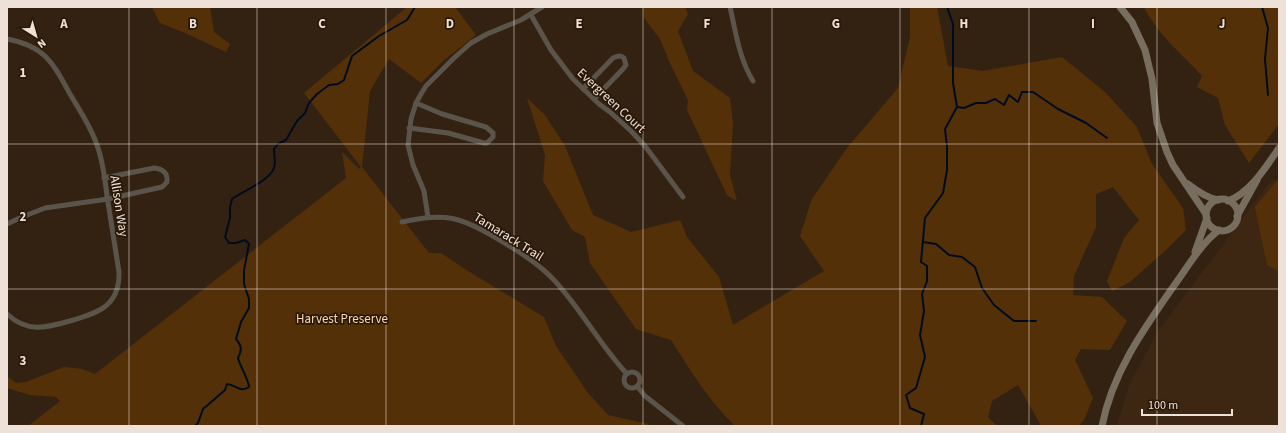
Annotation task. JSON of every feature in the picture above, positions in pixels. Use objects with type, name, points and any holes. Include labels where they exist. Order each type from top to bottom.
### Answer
[{"type":"main road","points":[[1120,7],[1132,22],[1145,50],[1152,79],[1155,111],[1161,138],[1171,162],[1206,216],[1210,225],[1219,230],[1230,229],[1234,225],[1237,216],[1258,177],[1279,148]]},
{"type":"main road","points":[[1182,179],[1204,195],[1213,199],[1228,200],[1239,195],[1258,177]]},
{"type":"main road","points":[[1192,260],[1210,205],[1218,200]]},
{"type":"main road","points":[[1228,200],[1235,207],[1237,216]]},
{"type":"main road","points":[[1102,426],[1107,405],[1115,383],[1134,345],[1192,260],[1205,243],[1219,230]]},
{"type":"street","points":[[428,217],[424,191],[413,165],[408,145],[410,119],[416,103],[426,86],[471,43],[487,34],[531,15],[542,7]]},
{"type":"street","points":[[730,7],[740,53],[744,65],[753,81]]},
{"type":"street","name":"Evergreen Court","points":[[531,15],[551,50],[564,68],[594,100],[621,121],[636,136],[683,197]]},
{"type":"street","name":"Allison Way","points":[[7,39],[19,41],[39,50],[49,59],[57,70],[91,129],[98,146],[119,272],[117,290],[109,302],[92,315],[54,326],[39,328],[26,326],[14,321],[7,314]]},
{"type":"street","points":[[583,89],[613,58],[621,56],[624,58],[626,65],[594,100]]},
{"type":"street","points":[[409,128],[448,133],[484,143],[488,143],[493,137],[493,133],[486,127],[442,114],[416,103]]},
{"type":"street","points":[[7,224],[45,208],[108,199],[162,187],[167,182],[167,177],[164,171],[154,168],[104,178]]},
{"type":"street","name":"Tamarack Trail","points":[[402,222],[428,217],[444,217],[464,221],[514,248],[537,264],[555,281],[627,374]]},
{"type":"street","name":"Tamarack Trail","points":[[633,373],[638,376],[640,380],[637,386],[632,388],[626,386],[624,381],[627,374],[633,373]]},
{"type":"street","name":"Tamarack Trail","points":[[637,386],[645,396],[683,426]]},
{"type":"shaded area","points":[[1273,178],[1279,185],[1279,426],[1117,426],[1129,385],[1158,331]]},
{"type":"green space","points":[[152,7],[210,7],[214,32],[230,44],[226,52],[160,23]]},
{"type":"green space","name":"Harvest Preserve","points":[[407,7],[455,7],[476,35],[443,61],[421,83],[389,59],[370,91],[362,167],[429,253],[441,253],[544,317],[556,346],[588,393],[608,415],[648,424],[649,426],[28,426],[60,401],[56,397],[30,395],[7,388],[7,376],[16,383],[26,382],[64,367],[82,369],[95,374],[346,178],[342,152],[359,169],[361,167],[304,93]]},
{"type":"green space","points":[[643,7],[685,7],[688,14],[678,31],[693,71],[730,98],[733,123],[730,176],[737,201],[727,195],[687,110],[688,100],[660,39],[644,18]]},
{"type":"green space","points":[[910,7],[937,7],[948,66],[983,71],[1062,57],[1105,92],[1137,127],[1152,164],[1183,208],[1186,230],[1130,282],[1112,291],[1107,281],[1124,238],[1139,220],[1113,187],[1096,194],[1096,227],[1074,276],[1073,295],[1102,297],[1127,321],[1110,350],[1081,349],[1075,360],[1093,398],[1084,420],[1078,426],[1042,426],[1018,385],[992,401],[988,417],[997,426],[735,426],[708,396],[671,340],[636,329],[590,263],[585,237],[572,230],[543,181],[545,155],[527,98],[545,115],[565,146],[593,215],[631,232],[680,220],[687,237],[719,277],[733,325],[824,271],[800,236],[812,199],[847,148],[898,88],[910,37]]},
{"type":"green space","points":[[1144,7],[1279,7],[1279,124],[1249,163],[1225,125],[1218,98],[1197,87],[1202,76],[1163,35],[1149,17]]},
{"type":"green space","points":[[1279,178],[1279,271],[1267,265],[1255,207]]},
{"type":"waterway","points":[[195,426],[198,423],[203,409],[225,390],[227,384],[240,389],[246,389],[249,387],[238,358],[241,348],[236,339],[241,322],[249,308],[249,299],[244,284],[244,270],[249,244],[245,240],[236,243],[229,243],[225,237],[230,218],[232,199],[267,177],[274,168],[274,149],[278,144],[286,140],[297,121],[305,113],[309,103],[317,94],[329,85],[338,84],[344,80],[352,56],[379,36],[407,20],[415,7]]},
{"type":"waterway","points":[[921,426],[924,414],[910,408],[906,395],[916,388],[925,357],[920,335],[924,311],[922,294],[927,281],[927,266],[921,262],[925,218],[943,193],[947,170],[945,129],[957,107],[953,83],[953,24],[947,7]]},
{"type":"waterway","points":[[1262,7],[1268,28],[1265,59],[1268,95]]},
{"type":"waterway","points":[[957,107],[964,108],[976,103],[986,103],[995,99],[1004,105],[1009,95],[1018,102],[1022,92],[1033,92],[1058,109],[1086,123],[1107,138]]},
{"type":"waterway","points":[[923,242],[936,244],[949,255],[962,257],[975,267],[982,288],[994,305],[1014,321],[1036,321]]}]
